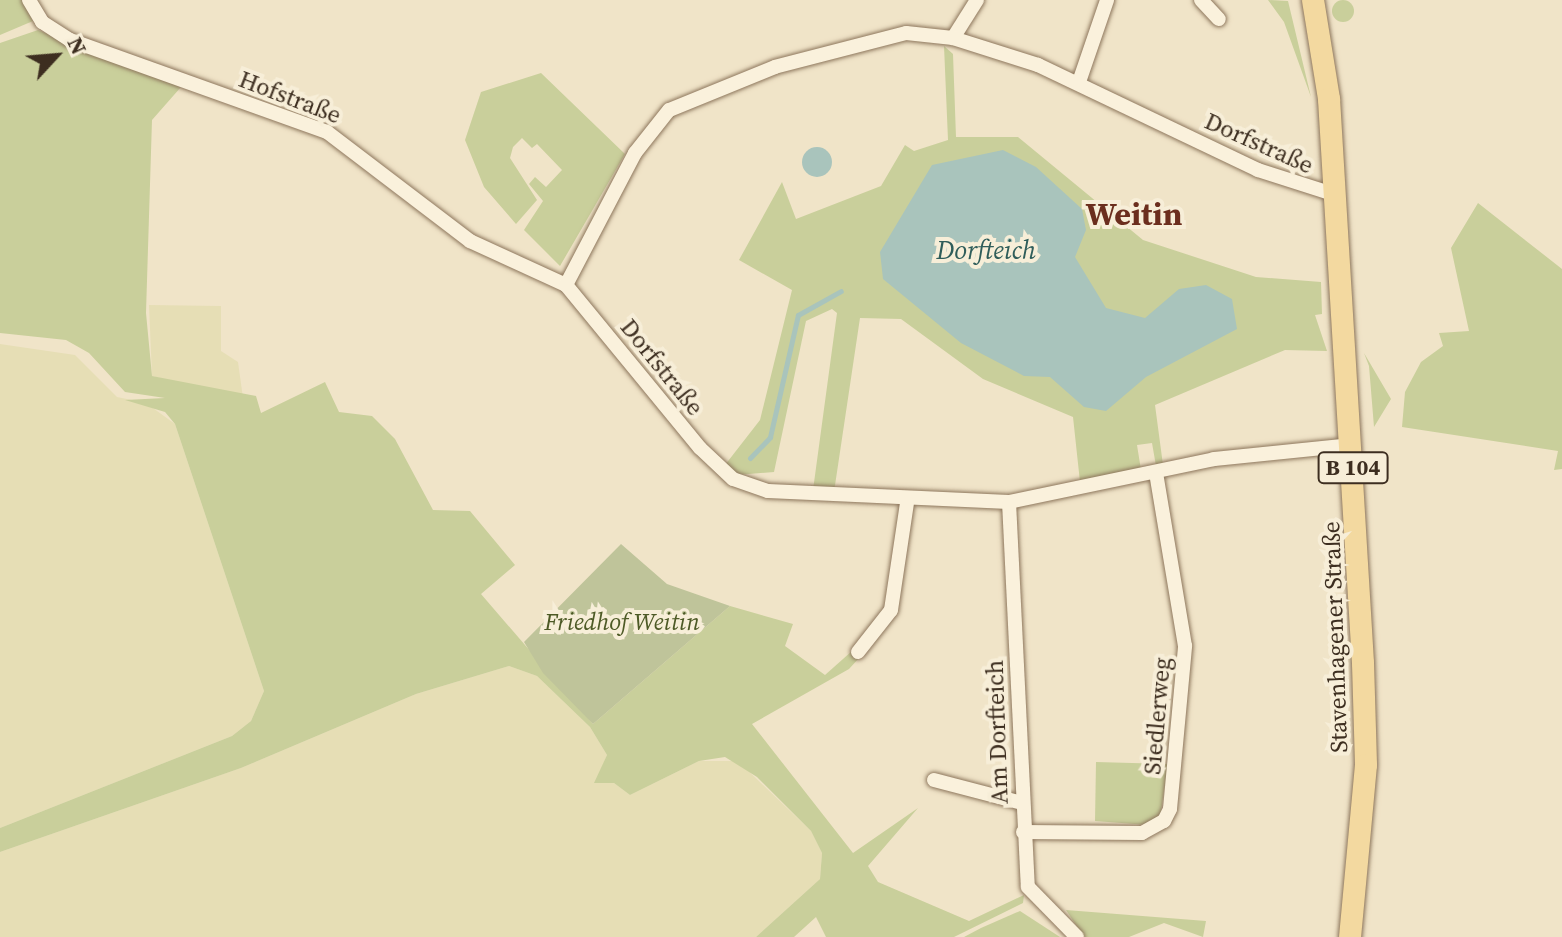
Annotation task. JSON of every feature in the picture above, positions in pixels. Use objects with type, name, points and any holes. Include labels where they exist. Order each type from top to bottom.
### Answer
[{"type":"main road","name":"Stavenhagener Straße","points":[[1313,0],[1336,195],[1352,445],[1366,765],[1350,937]]},
{"type":"street","name":"Hofstraße","points":[[29,0],[42,22],[70,40],[327,132],[470,241],[566,285]]},
{"type":"street","points":[[953,38],[977,0]]},
{"type":"street","points":[[1079,82],[1107,0]]},
{"type":"street","points":[[1201,0],[1219,19]]},
{"type":"street","name":"Dorfstraße","points":[[1336,195],[1258,170],[1079,82],[953,38],[906,33],[842,49],[669,110],[635,153],[566,285],[733,479],[768,491],[907,503],[1009,502],[1156,472],[1352,445]]},
{"type":"street","name":"Siedlerweg","points":[[1023,832],[1142,833],[1164,821],[1170,809],[1185,646],[1156,472]]},
{"type":"street","name":"Am Dorfteich","points":[[1009,502],[1023,832],[1031,894],[1077,937]]},
{"type":"street","points":[[858,652],[891,610],[907,503]]},
{"type":"street","points":[[934,780],[1022,803]]},
{"type":"shaded area","points":[[149,305],[221,306],[221,351],[238,362],[243,398],[152,376]]},
{"type":"shaded area","points":[[0,344],[75,355],[117,397],[146,403],[175,424],[264,691],[251,721],[232,736],[0,828]]},
{"type":"shaded area","points":[[509,666],[537,676],[590,727],[607,755],[596,781],[614,783],[630,795],[699,761],[738,761],[811,831],[822,853],[820,879],[756,937],[0,937],[0,852],[241,768],[416,694]]},
{"type":"green space","points":[[0,0],[22,0],[33,21],[0,35]]},
{"type":"green space","points":[[1268,0],[1288,1],[1311,97],[1284,22]]},
{"type":"green space","points":[[1343,0],[1351,3],[1354,11],[1351,19],[1343,22],[1335,19],[1332,11],[1335,3]]},
{"type":"green space","points":[[38,30],[181,87],[152,120],[146,313],[152,376],[256,396],[261,413],[325,382],[339,412],[372,416],[395,439],[433,510],[470,511],[515,565],[481,594],[593,724],[730,606],[793,624],[785,646],[825,675],[852,651],[860,657],[849,669],[752,724],[853,853],[918,808],[868,866],[878,882],[969,921],[1024,895],[1023,903],[954,937],[826,937],[816,917],[794,937],[756,937],[820,879],[822,853],[811,831],[757,777],[725,757],[699,761],[630,795],[614,783],[594,783],[607,755],[590,727],[537,676],[509,666],[416,694],[241,768],[0,852],[0,828],[232,736],[251,721],[264,691],[175,424],[165,412],[125,400],[165,398],[125,392],[89,353],[66,340],[0,333],[0,43]]},
{"type":"green space","points":[[944,46],[953,54],[956,137],[1018,137],[1143,240],[1256,277],[1321,282],[1322,314],[1315,315],[1327,351],[1285,350],[1155,405],[1163,465],[1156,466],[1152,443],[1137,445],[1141,470],[1080,482],[1073,417],[983,379],[901,319],[860,318],[834,492],[813,490],[837,313],[832,309],[806,321],[774,472],[736,475],[725,465],[760,420],[792,290],[739,260],[782,182],[796,219],[881,186],[905,145],[914,151],[948,140]]},
{"type":"green space","points":[[541,73],[625,154],[560,266],[524,230],[543,201],[529,184],[535,177],[546,187],[562,170],[537,144],[532,148],[522,138],[513,147],[510,158],[537,200],[516,224],[484,187],[465,140],[481,92]]},
{"type":"green space","points":[[1478,203],[1562,269],[1562,469],[1554,470],[1558,451],[1402,427],[1405,392],[1421,362],[1443,346],[1439,333],[1469,331],[1451,248]]},
{"type":"green space","points":[[1364,353],[1391,399],[1374,427],[1369,366]]},
{"type":"green space","name":"Friedhof Weitin","points":[[621,544],[667,584],[730,606],[593,724],[543,673],[524,642]]},
{"type":"green space","points":[[1096,762],[1168,764],[1160,818],[1148,825],[1095,821]]},
{"type":"green space","points":[[1066,910],[1206,921],[1203,937],[1164,923],[1129,937],[1084,937]]},
{"type":"green space","points":[[1020,911],[1060,937],[964,937],[981,928]]},
{"type":"water","points":[[817,147],[828,151],[832,162],[828,173],[817,177],[806,173],[802,162],[806,151]]},
{"type":"water","name":"Dorfteich","points":[[1003,150],[1036,167],[1082,209],[1086,230],[1075,257],[1106,308],[1145,318],[1179,289],[1206,285],[1232,299],[1237,329],[1146,377],[1106,411],[1084,407],[1050,377],[1024,376],[961,343],[883,279],[880,252],[932,165]]},
{"type":"waterway","points":[[750,458],[770,437],[798,315],[841,291]]},
{"type":"district","name":"Weitin","points":[[1134,214]]}]
